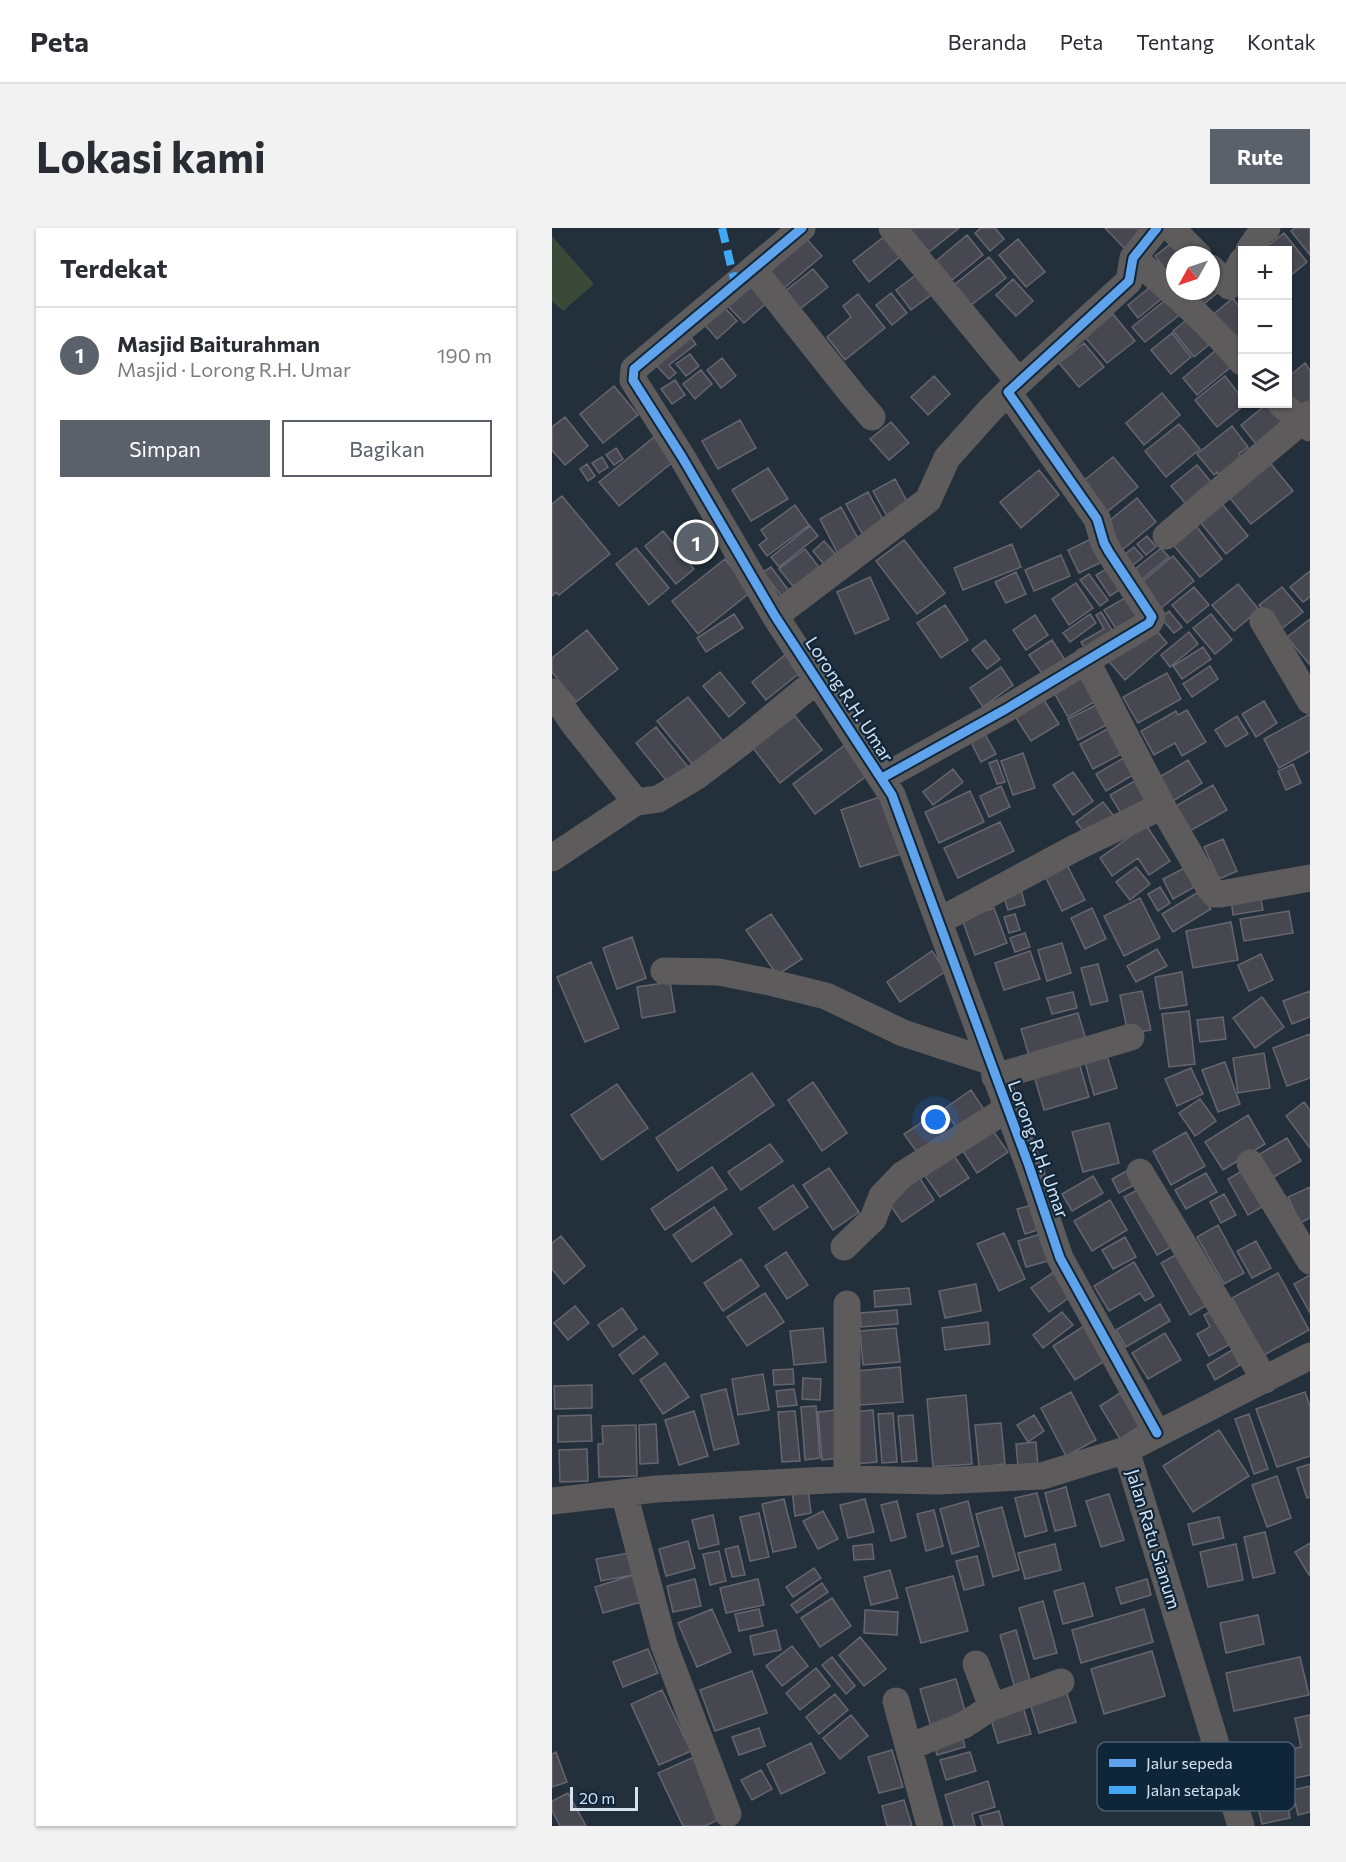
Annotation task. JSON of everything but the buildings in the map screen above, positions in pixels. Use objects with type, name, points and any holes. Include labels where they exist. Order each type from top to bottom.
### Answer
[{"type":"street","name":"Lorong R.H. Umar","points":[[802,228],[634,369],[633,380],[682,457],[775,616],[892,795],[1060,1258],[1157,1433]]},
{"type":"street","points":[[882,778],[1006,709],[1149,623],[1152,616],[1109,552],[1097,519],[1014,387],[892,228]]},
{"type":"street","points":[[775,616],[928,500],[947,458],[990,410],[1129,281],[1133,258],[1157,228]]},
{"type":"street","points":[[1171,228],[1189,246]]},
{"type":"street","points":[[1252,246],[1262,231],[1267,228]]},
{"type":"street","points":[[1133,258],[1209,324],[1238,357]]},
{"type":"street","points":[[753,269],[872,417]]},
{"type":"street","points":[[1220,277],[1229,286],[1238,269]]},
{"type":"street","points":[[1166,536],[1308,421],[1287,408]]},
{"type":"street","points":[[1263,621],[1306,684]]},
{"type":"street","points":[[1086,660],[1162,806],[1215,894],[1310,878]]},
{"type":"street","points":[[552,858],[636,802],[658,799],[697,776],[817,680]]},
{"type":"street","points":[[552,692],[573,723],[636,802]]},
{"type":"street","points":[[939,921],[1075,848],[1162,806]]},
{"type":"street","points":[[664,971],[720,972],[826,996],[903,1033],[992,1069],[1131,1037]]},
{"type":"street","points":[[844,1247],[873,1219],[882,1196],[902,1175],[1007,1110]]},
{"type":"street","points":[[1250,1163],[1310,1262]]},
{"type":"street","points":[[1140,1172],[1264,1380]]},
{"type":"street","points":[[847,1304],[847,1479]]},
{"type":"street","name":"Jalan Ratu Sianum","points":[[1215,1742],[1126,1450],[1264,1380],[1307,1366]]},
{"type":"street","points":[[552,1501],[656,1489],[847,1479],[938,1481],[1042,1476],[1126,1450]]},
{"type":"street","points":[[624,1493],[664,1645],[728,1814]]},
{"type":"street","points":[[976,1664],[992,1707]]},
{"type":"street","points":[[909,1747],[964,1725],[992,1707],[1061,1682]]},
{"type":"street","points":[[896,1701],[930,1826]]},
{"type":"street","name":"Jalan Ratu Sianum","points":[[1236,1811],[1241,1826]]},
{"type":"green space","points":[[552,236],[594,284],[563,311],[552,301]]},
{"type":"marked path","points":[[722,228],[735,283]]},
{"type":"cycle path","points":[[802,228],[634,369],[633,380],[682,457],[775,616],[892,795],[1029,1166],[1060,1258],[1157,1433]]},
{"type":"cycle path","points":[[882,778],[1006,709],[1149,623],[1152,617],[1109,552],[1097,519],[1008,392],[1129,281],[1133,258],[1157,228]]},
{"type":"place","name":"Masjid Baiturahman","points":[[696,542]]}]
